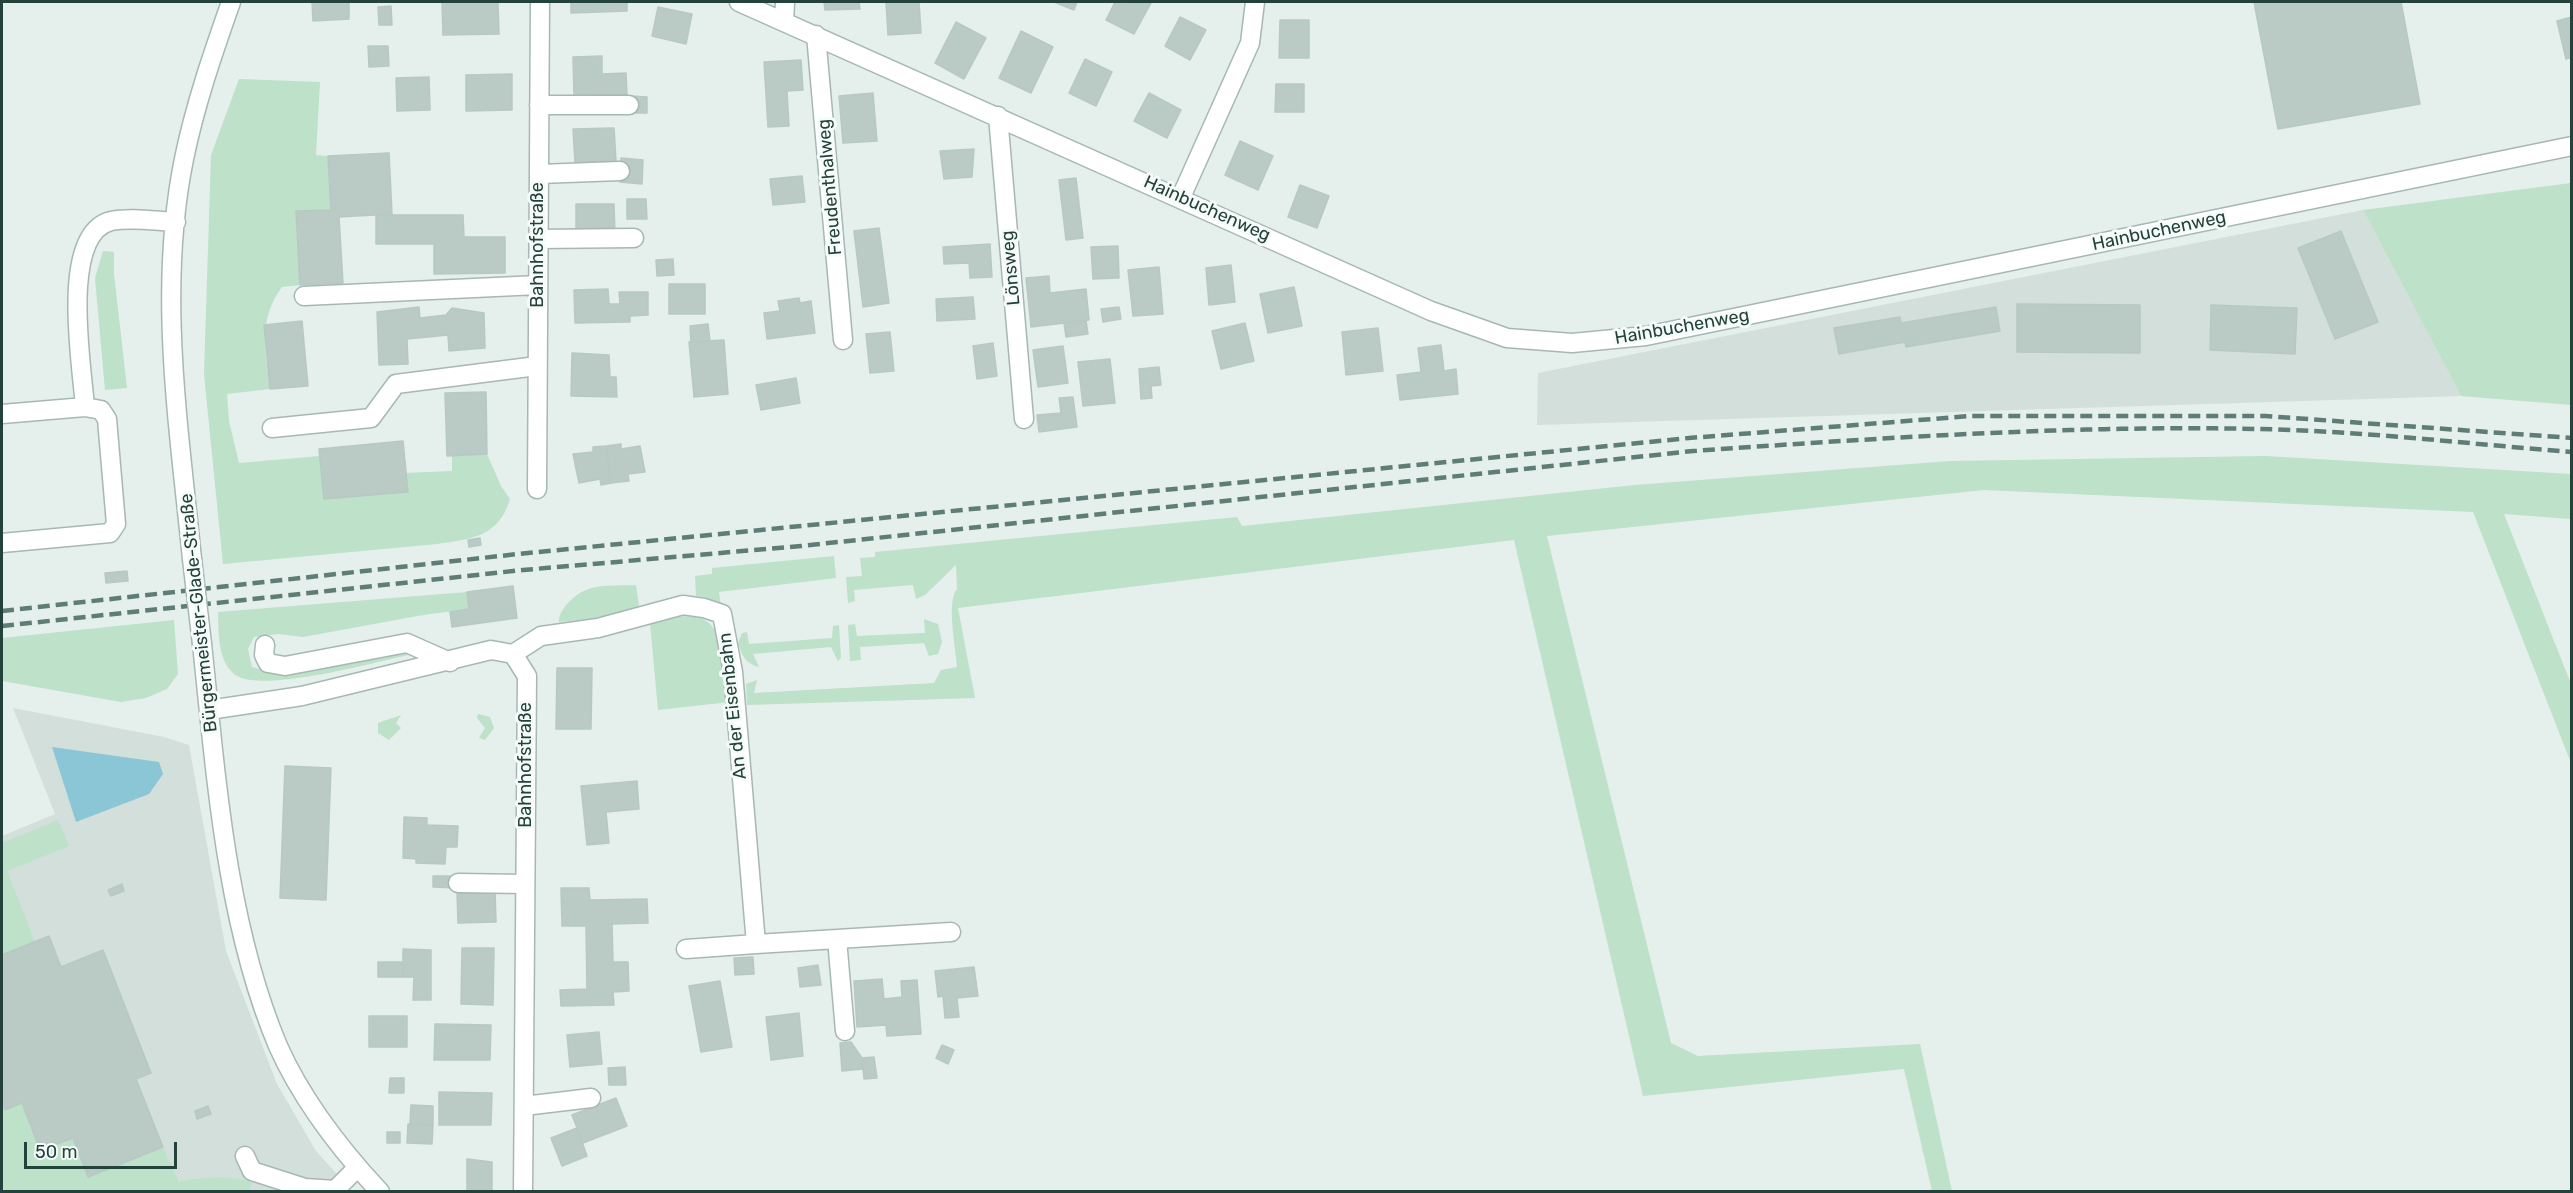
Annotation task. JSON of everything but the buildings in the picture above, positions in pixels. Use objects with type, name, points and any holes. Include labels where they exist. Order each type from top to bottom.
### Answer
[{"type":"street","name":"Bürgermeister-Glade-Straße","points":[[231,2],[204,79],[184,160],[173,252],[172,354],[209,710],[231,878],[261,1001],[278,1046],[309,1103],[357,1168],[380,1191]]},
{"type":"street","name":"Bahnhofstraße","points":[[537,489],[540,2]]},
{"type":"street","name":"Hainbuchenweg","points":[[739,2],[1181,197],[1431,311],[1507,339],[1572,343],[1646,336],[2571,146]]},
{"type":"street","points":[[784,22],[785,2]]},
{"type":"street","points":[[1181,197],[1250,43],[1255,2]]},
{"type":"street","name":"Freudenthalweg","points":[[816,35],[843,340]]},
{"type":"street","points":[[539,105],[629,105]]},
{"type":"street","name":"Lönsweg","points":[[998,116],[1024,419]]},
{"type":"street","points":[[539,174],[620,171]]},
{"type":"street","points":[[85,407],[77,281],[84,246],[95,229],[111,222],[176,222]]},
{"type":"street","points":[[538,239],[634,238]]},
{"type":"street","points":[[304,296],[538,285]]},
{"type":"street","points":[[272,428],[371,418],[396,384],[537,366]]},
{"type":"street","points":[[2,414],[85,407],[101,410],[107,419],[116,524],[110,533],[2,543]]},
{"type":"street","name":"An der Eisenbahn","points":[[513,654],[541,636],[598,628],[683,605],[722,614],[733,672],[756,944]]},
{"type":"street","points":[[265,645],[264,655],[268,663],[285,666],[407,643],[450,662]]},
{"type":"street","points":[[209,710],[302,696],[450,662],[491,650],[513,654]]},
{"type":"street","name":"Bahnhofstraße","points":[[513,654],[527,676],[523,1191]]},
{"type":"street","points":[[458,882],[525,884]]},
{"type":"street","points":[[686,949],[951,932]]},
{"type":"street","points":[[837,939],[845,1030]]},
{"type":"street","points":[[524,1106],[591,1098]]},
{"type":"street","points":[[245,1156],[252,1171],[305,1188],[335,1191],[357,1168]]},
{"type":"shaded area","points":[[2363,210],[2461,396],[1537,425],[1538,373]]},
{"type":"shaded area","points":[[13,708],[164,737],[189,745],[226,951],[277,1084],[316,1151],[346,1184],[346,1191],[4,1192],[2,836],[55,814]]},
{"type":"green space","points":[[239,79],[320,82],[316,155],[328,156],[331,210],[296,212],[300,285],[282,287],[269,312],[265,349],[270,389],[227,394],[229,421],[239,463],[320,456],[324,499],[408,492],[406,473],[452,471],[452,456],[487,454],[501,486],[510,499],[499,521],[482,534],[437,544],[223,564],[204,374],[211,155]]},
{"type":"green space","points":[[2571,183],[2571,405],[2461,396],[2363,210]]},
{"type":"green space","points":[[103,251],[114,252],[114,274],[127,388],[105,390],[95,278]]},
{"type":"green space","points":[[2266,456],[2571,474],[2571,519],[2504,514],[2571,684],[2571,763],[2473,512],[1984,490],[1547,536],[1671,1043],[1698,1056],[1920,1044],[1952,1191],[1932,1191],[1904,1069],[1643,1096],[1514,540],[958,608],[975,698],[747,705],[746,684],[757,680],[754,693],[934,683],[941,670],[957,667],[952,626],[952,604],[957,589],[956,565],[925,595],[916,599],[913,585],[854,590],[855,601],[848,603],[846,577],[862,576],[860,558],[875,557],[875,552],[1237,517],[1242,526],[1635,485],[1950,461]]},
{"type":"green space","points":[[834,556],[836,578],[719,592],[721,607],[705,597],[696,596],[695,576],[712,574],[712,568]]},
{"type":"green space","points":[[636,585],[639,606],[599,618],[559,622],[564,608],[582,592],[598,587]]},
{"type":"green space","points":[[467,592],[469,609],[303,637],[278,634],[254,637],[248,649],[252,667],[272,672],[406,650],[412,654],[319,675],[266,681],[246,679],[233,673],[221,652],[218,612]]},
{"type":"green space","points":[[675,616],[703,619],[717,634],[725,656],[730,702],[658,710],[650,623]]},
{"type":"green space","points":[[924,619],[938,624],[942,642],[938,654],[929,656],[924,643],[860,647],[861,660],[850,661],[848,625],[855,624],[857,636],[925,633]]},
{"type":"green space","points":[[174,620],[178,674],[167,689],[146,698],[121,702],[2,681],[2,638]]},
{"type":"green space","points":[[839,625],[841,658],[838,661],[831,647],[753,654],[759,667],[745,659],[738,643],[742,633],[747,632],[749,644],[832,638],[833,626]]},
{"type":"green space","points":[[478,714],[490,717],[494,728],[485,740],[479,738],[485,728],[477,718]]},
{"type":"green space","points":[[401,715],[396,723],[401,728],[389,740],[378,733],[378,723]]},
{"type":"green space","points":[[58,820],[69,846],[7,871],[35,942],[2,955],[2,843]]},
{"type":"green space","points":[[2,1102],[5,1110],[22,1103],[40,1150],[73,1138],[88,1176],[163,1147],[179,1182],[217,1178],[245,1180],[252,1183],[248,1192],[4,1191],[2,1185]]},
{"type":"water","points":[[52,747],[159,762],[163,774],[149,794],[76,822]]},
{"type":"railway","points":[[2,611],[518,554],[1689,438],[1971,416],[2265,416],[2572,438]]},
{"type":"railway","points":[[2,626],[523,570],[801,546],[1693,451],[1764,446],[2046,431],[2188,428],[2337,432],[2572,452]]}]
